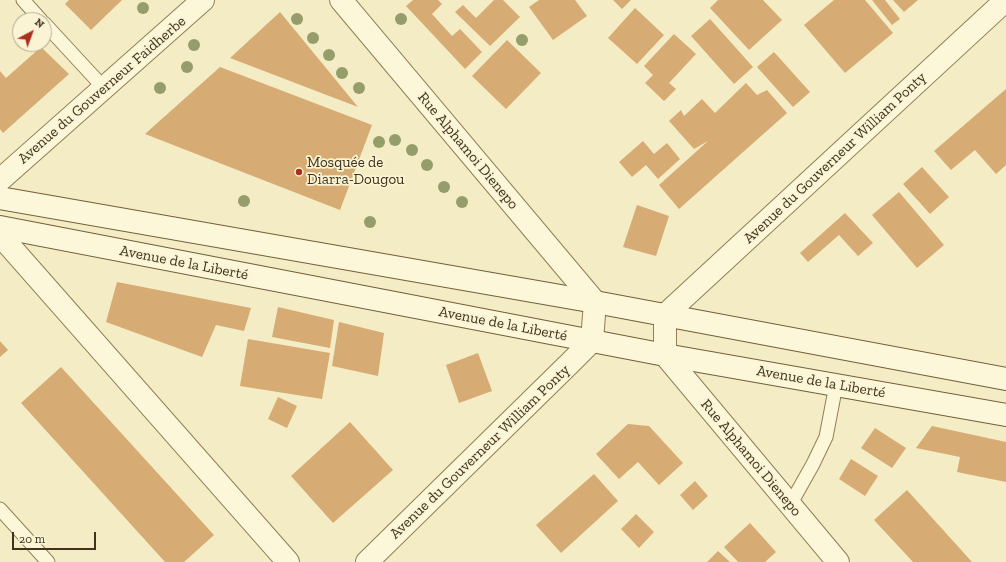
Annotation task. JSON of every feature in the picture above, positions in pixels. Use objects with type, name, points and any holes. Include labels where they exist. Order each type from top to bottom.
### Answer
[{"type":"street","name":"Avenue du Gouverneur Faidherbe","points":[[0,180],[204,0]]},
{"type":"street","name":"Rue Alphamoi Dienepo","points":[[341,0],[595,302]]},
{"type":"street","name":"Avenue du Gouverneur William Ponty","points":[[665,315],[1006,0]]},
{"type":"street","name":"Avenue de la Liberté","points":[[0,198],[595,302],[1006,379]]},
{"type":"street","name":"Avenue de la Liberté","points":[[0,227],[664,355],[1006,415]]},
{"type":"street","points":[[0,235],[288,562]]},
{"type":"street","points":[[592,341],[595,302]]},
{"type":"street","points":[[664,355],[665,315]]},
{"type":"street","name":"Avenue du Gouverneur William Ponty","points":[[367,562],[592,341]]},
{"type":"street","name":"Rue Alphamoi Dienepo","points":[[664,355],[838,562]]},
{"type":"lane","points":[[24,0],[35,12]]},
{"type":"lane","points":[[52,32],[104,88]]},
{"type":"lane","points":[[790,505],[813,464],[826,436],[836,385]]},
{"type":"lane","points":[[0,509],[48,562]]},
{"type":"building","points":[[69,0],[122,0],[91,30],[65,4]]},
{"type":"building","points":[[413,0],[438,0],[442,4],[432,14],[452,36],[460,29],[482,52],[465,69],[406,6]]},
{"type":"building","points":[[494,0],[503,0],[520,17],[490,46],[455,12],[463,5],[476,18]]},
{"type":"building","points":[[539,0],[575,0],[587,16],[553,40],[529,7]]},
{"type":"building","points":[[613,0],[631,0],[622,9]]},
{"type":"building","points":[[718,0],[763,0],[782,20],[749,50],[710,8]]},
{"type":"building","points":[[834,0],[865,0],[893,33],[845,73],[804,25]]},
{"type":"building","points":[[872,0],[885,0],[900,19],[892,25]]},
{"type":"building","points":[[893,0],[918,0],[904,12]]},
{"type":"building","points":[[635,8],[664,35],[637,64],[608,38]]},
{"type":"building","points":[[280,12],[358,107],[230,58]]},
{"type":"building","points":[[710,19],[753,67],[734,84],[691,36]]},
{"type":"building","points":[[674,34],[696,54],[669,83],[676,89],[664,101],[645,83],[653,75],[644,66]]},
{"type":"building","points":[[507,40],[541,73],[506,109],[472,76]]},
{"type":"building","points":[[35,52],[46,52],[69,74],[3,133],[0,129],[0,71],[6,78]]},
{"type":"building","points":[[774,52],[810,92],[793,107],[757,67]]},
{"type":"building","name":"Mosquée de Diarra-Dougou","points":[[220,67],[372,125],[340,210],[145,134]]},
{"type":"building","points":[[746,83],[757,95],[767,90],[787,113],[679,209],[659,185],[708,141],[694,149],[669,121],[681,110],[684,116],[702,99],[715,113]]},
{"type":"building","points":[[1006,89],[1006,165],[996,174],[975,150],[951,170],[934,151]]},
{"type":"building","points":[[643,141],[654,154],[667,143],[680,159],[658,179],[646,165],[632,177],[619,162]]},
{"type":"building","points":[[922,167],[949,197],[930,214],[903,184]]},
{"type":"building","points":[[899,192],[944,245],[917,268],[872,215]]},
{"type":"building","points":[[637,205],[669,216],[656,256],[623,247]]},
{"type":"building","points":[[845,213],[873,243],[858,256],[839,235],[808,262],[800,253]]},
{"type":"building","points":[[117,282],[251,308],[244,331],[216,325],[202,357],[106,322]]},
{"type":"building","points":[[278,307],[334,320],[330,348],[272,337]]},
{"type":"building","points":[[339,322],[384,333],[378,376],[332,366]]},
{"type":"building","points":[[248,339],[330,353],[322,399],[240,386]]},
{"type":"building","points":[[0,341],[8,350],[0,357]]},
{"type":"building","points":[[478,353],[492,391],[459,403],[446,365]]},
{"type":"building","points":[[61,367],[214,535],[184,562],[165,562],[21,403]]},
{"type":"building","points":[[278,397],[297,406],[287,428],[268,419]]},
{"type":"building","points":[[350,422],[393,470],[333,523],[291,476]]},
{"type":"building","points":[[628,424],[649,426],[683,463],[659,485],[638,462],[619,479],[596,454]]},
{"type":"building","points":[[932,426],[1006,442],[1006,482],[957,472],[960,457],[916,448]]},
{"type":"building","points":[[875,428],[906,448],[892,468],[861,448]]},
{"type":"building","points":[[851,459],[878,476],[865,496],[839,479]]},
{"type":"building","points":[[594,474],[618,501],[561,553],[536,525]]},
{"type":"building","points":[[695,481],[708,496],[693,510],[680,495]]},
{"type":"building","points":[[907,490],[972,562],[913,562],[874,520]]},
{"type":"building","points":[[636,514],[654,532],[639,548],[621,529]]},
{"type":"building","points":[[750,523],[776,552],[765,562],[738,562],[724,547]]},
{"type":"building","points":[[718,551],[730,562],[707,562]]},
{"type":"place","name":"Mosquée de Diarra-Dougou","points":[[299,172]]}]
